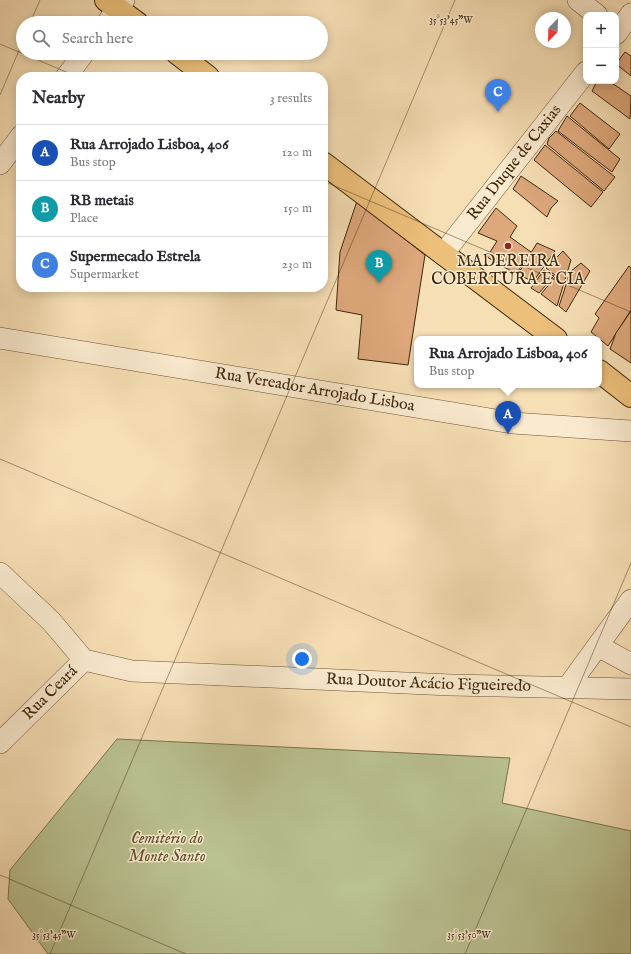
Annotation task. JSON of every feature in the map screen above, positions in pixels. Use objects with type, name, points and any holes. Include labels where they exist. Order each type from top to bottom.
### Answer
[{"type":"main road","points":[[114,8],[126,16]]},
{"type":"main road","points":[[185,60],[201,72]]},
{"type":"main road","points":[[328,167],[552,336]]},
{"type":"main road","points":[[602,374],[631,396]]},
{"type":"street","points":[[578,0],[593,12]]},
{"type":"street","points":[[620,34],[631,14]]},
{"type":"street","points":[[70,72],[79,60]]},
{"type":"street","name":"Rua Duque de Caxias","points":[[443,254],[583,76]]},
{"type":"street","points":[[0,164],[16,143]]},
{"type":"street","name":"Rua Vereador Arrojado Lisboa","points":[[0,338],[513,423],[631,431]]},
{"type":"street","points":[[0,573],[51,621],[84,660]]},
{"type":"street","points":[[567,688],[631,600]]},
{"type":"street","points":[[598,646],[631,664]]},
{"type":"street","name":"Rua Doutor Acácio Figueiredo","points":[[84,660],[132,671],[164,674],[631,689]]},
{"type":"street","name":"Rua Ceará","points":[[0,744],[84,660]]},
{"type":"green space","name":"Cemitério do Monte Santo","points":[[117,739],[510,758],[502,803],[631,831],[631,954],[48,954],[8,899],[10,870]]},
{"type":"building","points":[[625,52],[631,56],[631,76],[619,66],[619,60]]},
{"type":"building","points":[[596,84],[613,84],[631,96],[630,119],[592,91]]},
{"type":"building","points":[[580,103],[620,134],[609,149],[570,116]]},
{"type":"building","points":[[567,116],[620,159],[612,172],[558,131]]},
{"type":"building","points":[[556,131],[615,177],[604,191],[547,144],[549,138]]},
{"type":"building","points":[[545,145],[603,192],[591,207],[534,160]]},
{"type":"building","points":[[521,176],[558,201],[551,208],[547,217],[513,189]]},
{"type":"building","points":[[357,201],[425,255],[408,365],[358,359],[362,315],[336,310],[340,252]]},
{"type":"building","name":"MADEREIRA COBERTURA E CIA","points":[[496,208],[517,226],[510,237],[531,252],[516,274],[487,257],[497,241],[478,233]]},
{"type":"building","points":[[537,243],[555,251],[533,282],[518,274]]},
{"type":"building","points":[[563,251],[571,260],[557,306],[541,294],[556,276],[546,268]]},
{"type":"building","points":[[581,263],[590,271],[566,312],[559,306],[570,272]]},
{"type":"building","points":[[629,266],[631,268],[631,310],[608,346],[602,341],[602,336],[596,336],[591,332],[599,318],[595,314]]},
{"type":"building","points":[[544,270],[554,276],[539,293],[531,288]]},
{"type":"building","points":[[631,311],[631,363],[610,349],[616,333]]},
{"type":"place","name":"Supermecado Estrela","points":[[498,112]]},
{"type":"place","name":"MADEREIRA COBERTURA E CIA","points":[[508,246]]},
{"type":"place","name":"RB metais","points":[[379,283]]},
{"type":"place","name":"Rua Arrojado Lisboa, 406","points":[[508,434]]}]
